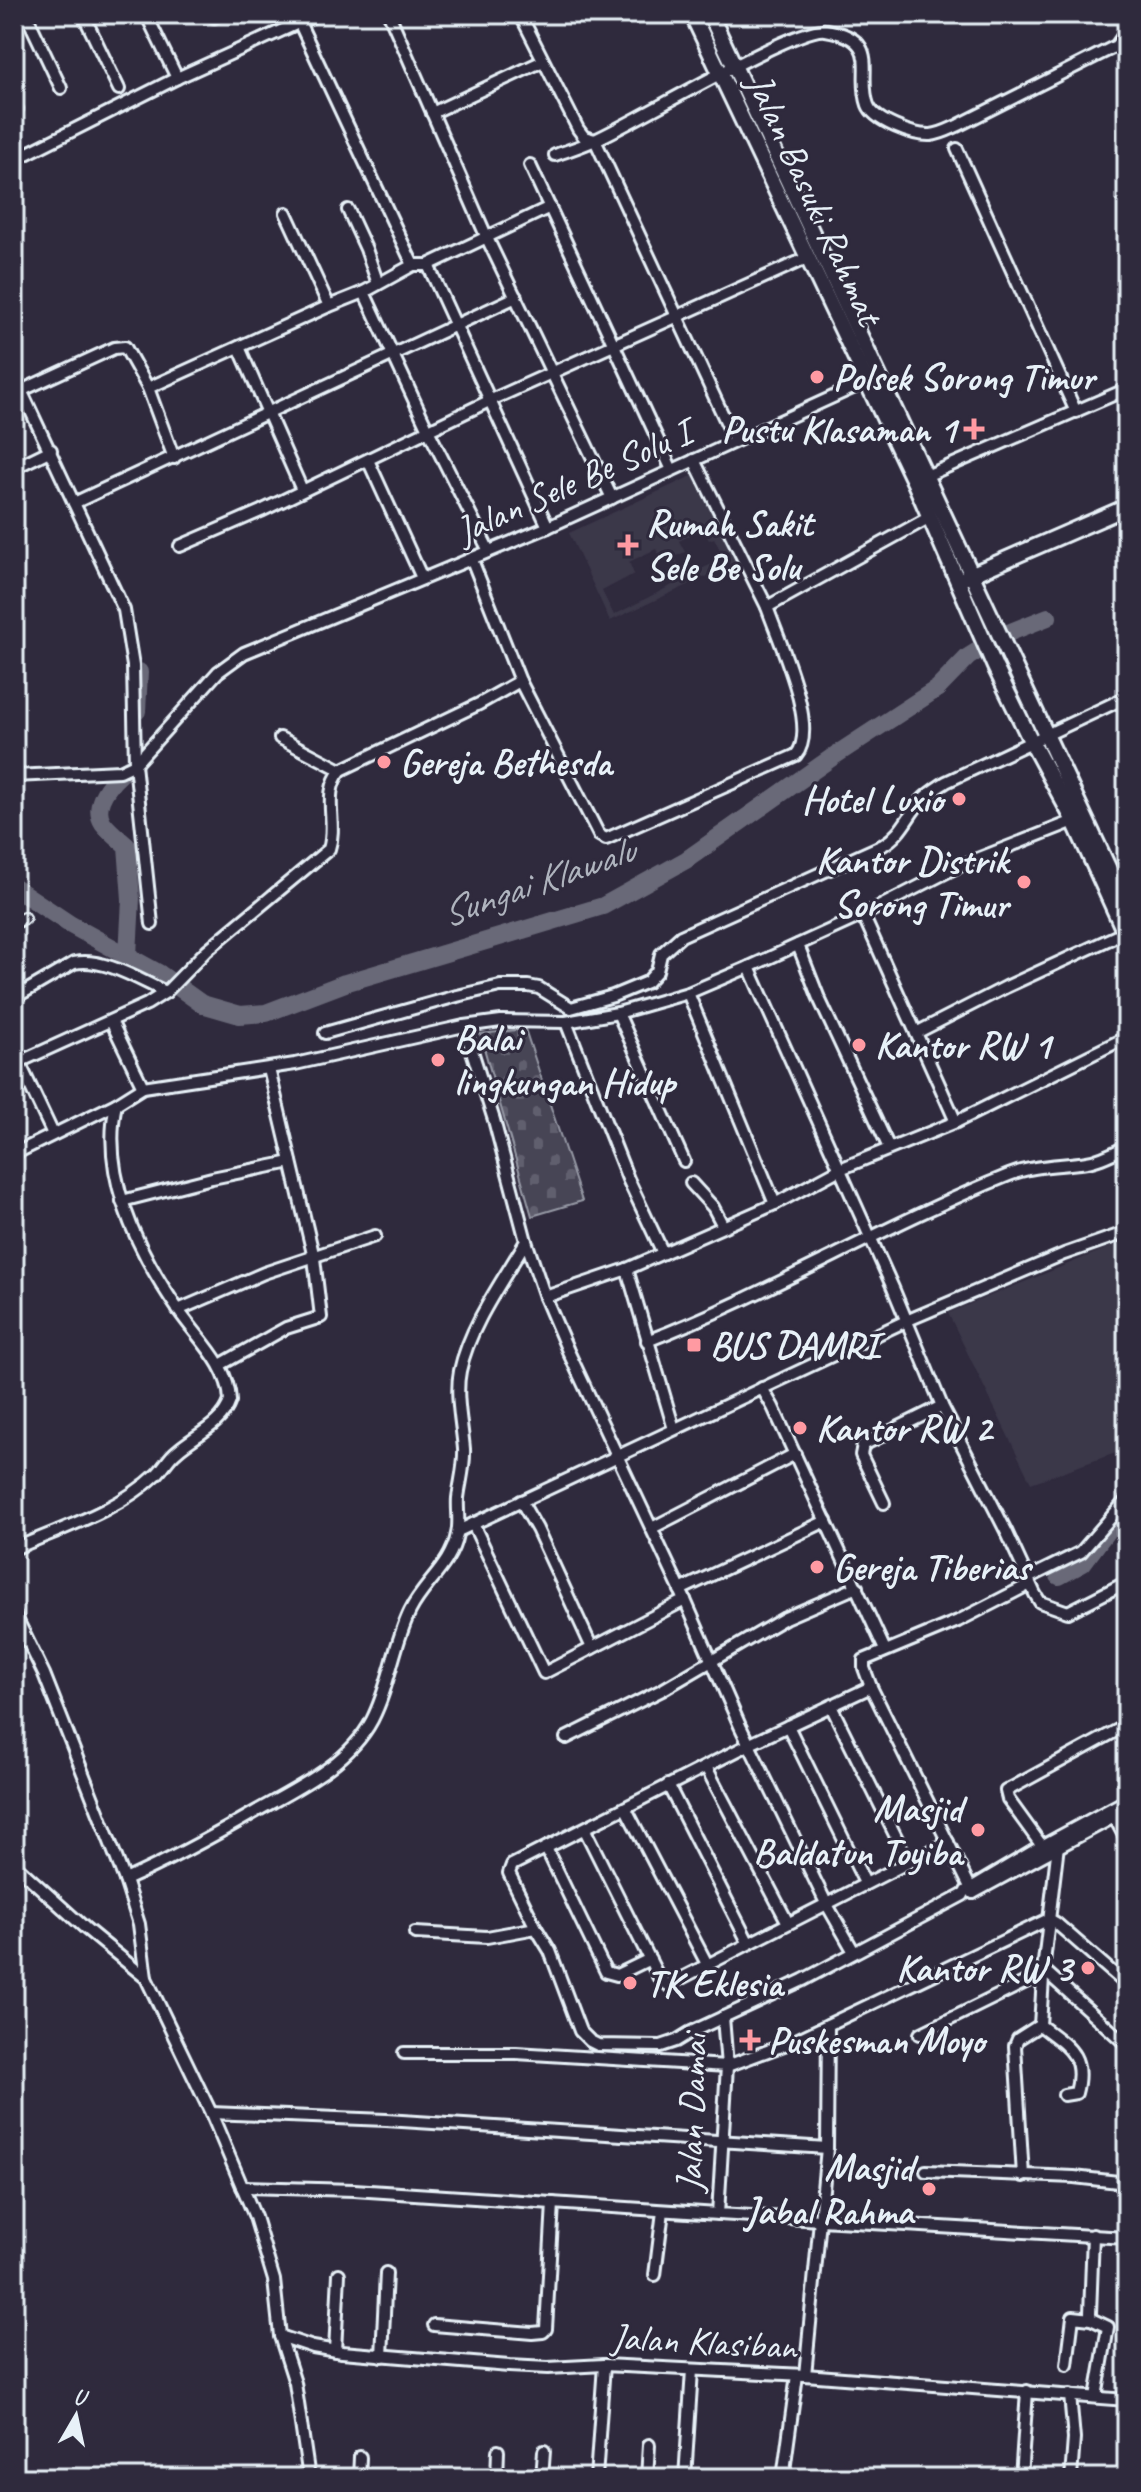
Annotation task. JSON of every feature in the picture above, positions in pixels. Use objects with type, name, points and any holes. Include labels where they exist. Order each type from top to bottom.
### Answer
[{"type":"highway","name":"Jalan Basuki Rahmat","points":[[692,14],[807,258],[926,476],[966,578],[979,631],[1031,741],[1074,821],[1126,935]]},
{"type":"highway","name":"Jalan Basuki Rahmat","points":[[710,14],[930,517],[994,626],[1127,908]]},
{"type":"highway","points":[[966,578],[1126,511]]},
{"type":"street","points":[[26,14],[61,88]]},
{"type":"street","points":[[83,14],[119,89]]},
{"type":"street","points":[[146,14],[177,78]]},
{"type":"street","points":[[207,14],[214,17],[222,14]]},
{"type":"street","points":[[14,160],[177,78],[318,14]]},
{"type":"street","points":[[389,14],[487,238],[612,498]]},
{"type":"street","points":[[520,14],[578,129],[584,137],[595,140],[735,441]]},
{"type":"street","points":[[300,24],[413,265]]},
{"type":"street","points":[[555,155],[595,140],[735,66],[815,30],[839,34],[863,50],[866,97],[874,116],[927,135],[959,125],[1116,46],[1127,30]]},
{"type":"street","points":[[432,113],[543,61]]},
{"type":"street","points":[[957,149],[1076,412]]},
{"type":"street","points":[[530,165],[672,470]]},
{"type":"street","points":[[148,388],[364,292],[413,265],[428,265],[550,207]]},
{"type":"street","points":[[348,210],[378,284]]},
{"type":"street","points":[[286,213],[329,306]]},
{"type":"street","points":[[180,546],[489,401],[807,258]]},
{"type":"street","points":[[428,265],[548,527]]},
{"type":"street","points":[[364,292],[489,551]]},
{"type":"street","points":[[74,503],[516,297]]},
{"type":"street","points":[[18,392],[121,346],[129,353],[148,388],[174,458]]},
{"type":"street","points":[[239,347],[302,490]]},
{"type":"street","points":[[14,375],[18,392],[51,450],[124,610],[133,666],[135,764],[152,924]]},
{"type":"street","name":"Jalan Sele Be Solu I","points":[[135,764],[229,661],[244,653],[548,527],[872,379]]},
{"type":"street","points":[[926,476],[1127,389]]},
{"type":"street","points":[[14,468],[51,450]]},
{"type":"street","points":[[368,460],[422,578]]},
{"type":"street","points":[[472,560],[520,681],[599,835],[606,839],[796,755],[802,749],[805,733],[801,711],[767,607],[694,460]]},
{"type":"street","points":[[767,607],[930,517]]},
{"type":"street","points":[[16,1063],[111,1021],[170,987],[207,950],[329,849],[332,834],[330,791],[332,782],[341,770],[520,681]]},
{"type":"street","points":[[325,1033],[487,988],[528,986],[549,993],[571,1008],[640,987],[653,977],[661,954],[681,936],[892,840],[930,792],[1127,697]]},
{"type":"street","points":[[280,738],[341,770]]},
{"type":"street","points":[[14,776],[120,771],[135,764]]},
{"type":"street","points":[[14,1154],[116,1104],[143,1087],[269,1069],[464,1026],[501,1021],[566,1022],[618,1013],[688,993],[863,915],[957,867],[1074,821]]},
{"type":"street","points":[[863,915],[956,1122]]},
{"type":"street","points":[[916,1033],[1006,987],[1126,935]]},
{"type":"street","points":[[798,945],[818,996],[889,1148]]},
{"type":"street","points":[[14,998],[74,963],[85,961],[170,987]]},
{"type":"street","points":[[749,967],[870,1236],[942,1406],[1040,1602],[1068,1612],[1127,1582]]},
{"type":"street","points":[[688,993],[775,1204]]},
{"type":"street","points":[[618,1013],[684,1161]]},
{"type":"street","points":[[111,1021],[143,1087]]},
{"type":"street","points":[[566,1022],[628,1179],[663,1253]]},
{"type":"street","points":[[464,1026],[545,1297],[750,1744],[826,1903],[854,1952]]},
{"type":"street","points":[[545,1297],[627,1269],[775,1204],[840,1169],[956,1122],[1127,1037]]},
{"type":"street","points":[[14,1049],[16,1063],[53,1134]]},
{"type":"street","points":[[220,1365],[286,1328],[319,1320],[321,1308],[314,1258],[269,1069]]},
{"type":"street","points":[[14,1549],[108,1508],[157,1474],[174,1453],[218,1421],[230,1401],[226,1377],[220,1365],[178,1310],[132,1229],[122,1201],[112,1139],[116,1104]]},
{"type":"street","points":[[647,1341],[695,1323],[870,1236],[1013,1174],[1046,1166],[1091,1162],[1127,1146]]},
{"type":"street","points":[[122,1201],[291,1162]]},
{"type":"street","points":[[691,1183],[713,1207],[723,1226]]},
{"type":"street","points":[[458,1531],[906,1321],[1064,1254],[1127,1232]]},
{"type":"street","points":[[178,1310],[264,1273],[375,1236]]},
{"type":"street","points":[[125,1880],[164,1863],[305,1784],[340,1760],[359,1740],[380,1703],[397,1641],[412,1606],[452,1553],[458,1531],[464,1455],[459,1374],[472,1334],[526,1241]]},
{"type":"street","points":[[627,1269],[674,1429]]},
{"type":"street","points":[[762,1388],[885,1650]]},
{"type":"street","points":[[884,1503],[861,1455],[863,1445],[942,1406]]},
{"type":"street","points":[[652,1528],[795,1454]]},
{"type":"street","points":[[969,1892],[948,1842],[871,1687],[864,1660],[958,1621],[1081,1552],[1127,1499]]},
{"type":"street","points":[[521,1501],[592,1648]]},
{"type":"street","points":[[473,1524],[544,1673],[683,1595],[826,1521]]},
{"type":"street","points":[[566,1738],[662,1690],[785,1618],[857,1587]]},
{"type":"street","points":[[14,1613],[44,1674],[125,1880],[139,1924],[146,1978],[211,2113],[242,2187],[274,2280],[280,2336],[295,2383],[309,2478]]},
{"type":"street","points":[[590,2049],[580,2031],[550,1951],[509,1870],[512,1865],[750,1744],[871,1687]]},
{"type":"street","points":[[831,1706],[908,1861]]},
{"type":"street","points":[[1042,1846],[1008,1799],[1006,1791],[1127,1725]]},
{"type":"street","points":[[788,1726],[865,1883]]},
{"type":"street","points":[[706,1767],[788,1923]]},
{"type":"street","points":[[668,1785],[748,1942]]},
{"type":"street","points":[[969,1892],[1112,1812],[1127,1800]]},
{"type":"street","points":[[626,1809],[707,1964]]},
{"type":"street","points":[[1112,1812],[1127,1810]]},
{"type":"street","points":[[1112,1812],[1127,1841]]},
{"type":"street","points":[[585,1830],[659,1978],[668,1985],[948,1842]]},
{"type":"street","points":[[969,1892],[1042,1846],[1058,1843]]},
{"type":"street","points":[[1040,2025],[1058,1843]]},
{"type":"street","points":[[546,1848],[606,1972],[617,1975],[650,1959]]},
{"type":"street","points":[[14,1864],[146,1978]]},
{"type":"street","name":"Jalan Damai","points":[[969,1892],[803,1980],[723,2017],[727,2066],[718,2214],[1127,2238]]},
{"type":"street","points":[[1049,1919],[1127,1985]]},
{"type":"street","points":[[404,2053],[590,2049],[727,2066],[828,2025],[1049,1919]]},
{"type":"street","points":[[415,1933],[487,1937],[536,1928]]},
{"type":"street","points":[[920,2034],[1047,1972],[1127,2045]]},
{"type":"street","points":[[590,2049],[598,2045],[661,2046],[723,2017]]},
{"type":"street","points":[[783,2478],[801,2375],[821,2220],[827,2148],[828,2025]]},
{"type":"street","points":[[1040,2025],[1077,2058],[1080,2075],[1076,2093],[1064,2095]]},
{"type":"street","points":[[1023,2176],[1015,2046],[1023,2035],[1040,2025]]},
{"type":"street","points":[[211,2113],[431,2122],[827,2148]]},
{"type":"street","points":[[926,2171],[1127,2183]]},
{"type":"street","points":[[242,2187],[354,2190],[718,2214]]},
{"type":"street","points":[[434,2325],[543,2332],[546,2329],[559,2204]]},
{"type":"street","points":[[655,2275],[663,2211]]},
{"type":"street","points":[[1091,2319],[1093,2235]]},
{"type":"street","points":[[382,2356],[386,2273]]},
{"type":"street","points":[[335,2351],[339,2274]]},
{"type":"street","points":[[1067,2365],[1073,2317],[1091,2319],[1108,2327],[1096,2397]]},
{"type":"street","name":"Jalan Klasiban","points":[[280,2336],[313,2347],[382,2356],[548,2368],[604,2365],[801,2375],[1127,2400]]},
{"type":"street","points":[[596,2478],[604,2365]]},
{"type":"street","points":[[685,2478],[692,2370]]},
{"type":"street","points":[[1021,2478],[1027,2391]]},
{"type":"street","points":[[1070,2395],[1074,2439],[1071,2478]]},
{"type":"street","points":[[647,2478],[649,2445]]},
{"type":"street","points":[[497,2478],[498,2451]]},
{"type":"street","points":[[542,2478],[544,2451]]},
{"type":"street","points":[[359,2478],[360,2457]]},
{"type":"shaded area","name":"Rumah Sakit Sele Be Solu","points":[[694,475],[736,563],[610,621],[569,533]],"holes":[[[703,529],[709,540],[714,538],[724,558],[685,577],[675,557],[685,552],[679,541]],[[656,549],[662,560],[670,557],[682,580],[614,615],[602,591],[634,574],[629,562]]]},
{"type":"shaded area","points":[[1127,1240],[1127,1449],[1031,1483],[948,1313]]},
{"type":"green space","points":[[525,1029],[582,1201],[532,1216],[480,1034]]},
{"type":"waterway","name":"Sungai Klawalu","points":[[14,887],[71,925],[160,974],[202,1004],[240,1015],[266,1013],[345,983],[603,906],[686,860],[834,756],[938,688],[968,657],[1003,635],[1048,617]]},
{"type":"waterway","points":[[137,711],[139,672]]},
{"type":"waterway","points":[[128,955],[131,899],[127,846],[103,823],[100,806],[107,789],[135,764]]},
{"type":"waterway","points":[[1059,1576],[1083,1563],[1123,1509]]},
{"type":"place","name":"Polsek Sorong Timur","points":[[817,377]]},
{"type":"place","name":"Pustu Klasaman 1","points":[[974,429]]},
{"type":"place","name":"Rumah Sakit Sele Be Solu","points":[[628,545]]},
{"type":"place","name":"Gereja Bethesda","points":[[384,762]]},
{"type":"place","name":"Hotel Luxio","points":[[959,799]]},
{"type":"place","name":"Kantor Distrik Sorong Timur","points":[[1024,882]]},
{"type":"place","name":"Kantor RW 1","points":[[859,1045]]},
{"type":"place","name":"Balai lingkungan Hidup","points":[[438,1060]]},
{"type":"place","name":"BUS DAMRI","points":[[694,1345]]},
{"type":"place","name":"Kantor RW 2","points":[[800,1428]]},
{"type":"place","name":"Gereja Tiberias","points":[[817,1567]]},
{"type":"place","name":"Masjid Baldatun Toyiba","points":[[978,1830]]},
{"type":"place","name":"Kantor RW 3","points":[[1088,1968]]},
{"type":"place","name":"TK Eklesia","points":[[630,1983]]},
{"type":"place","name":"Puskesman Moyo","points":[[750,2040]]},
{"type":"place","name":"Masjid Jabal Rahma","points":[[929,2189]]}]
